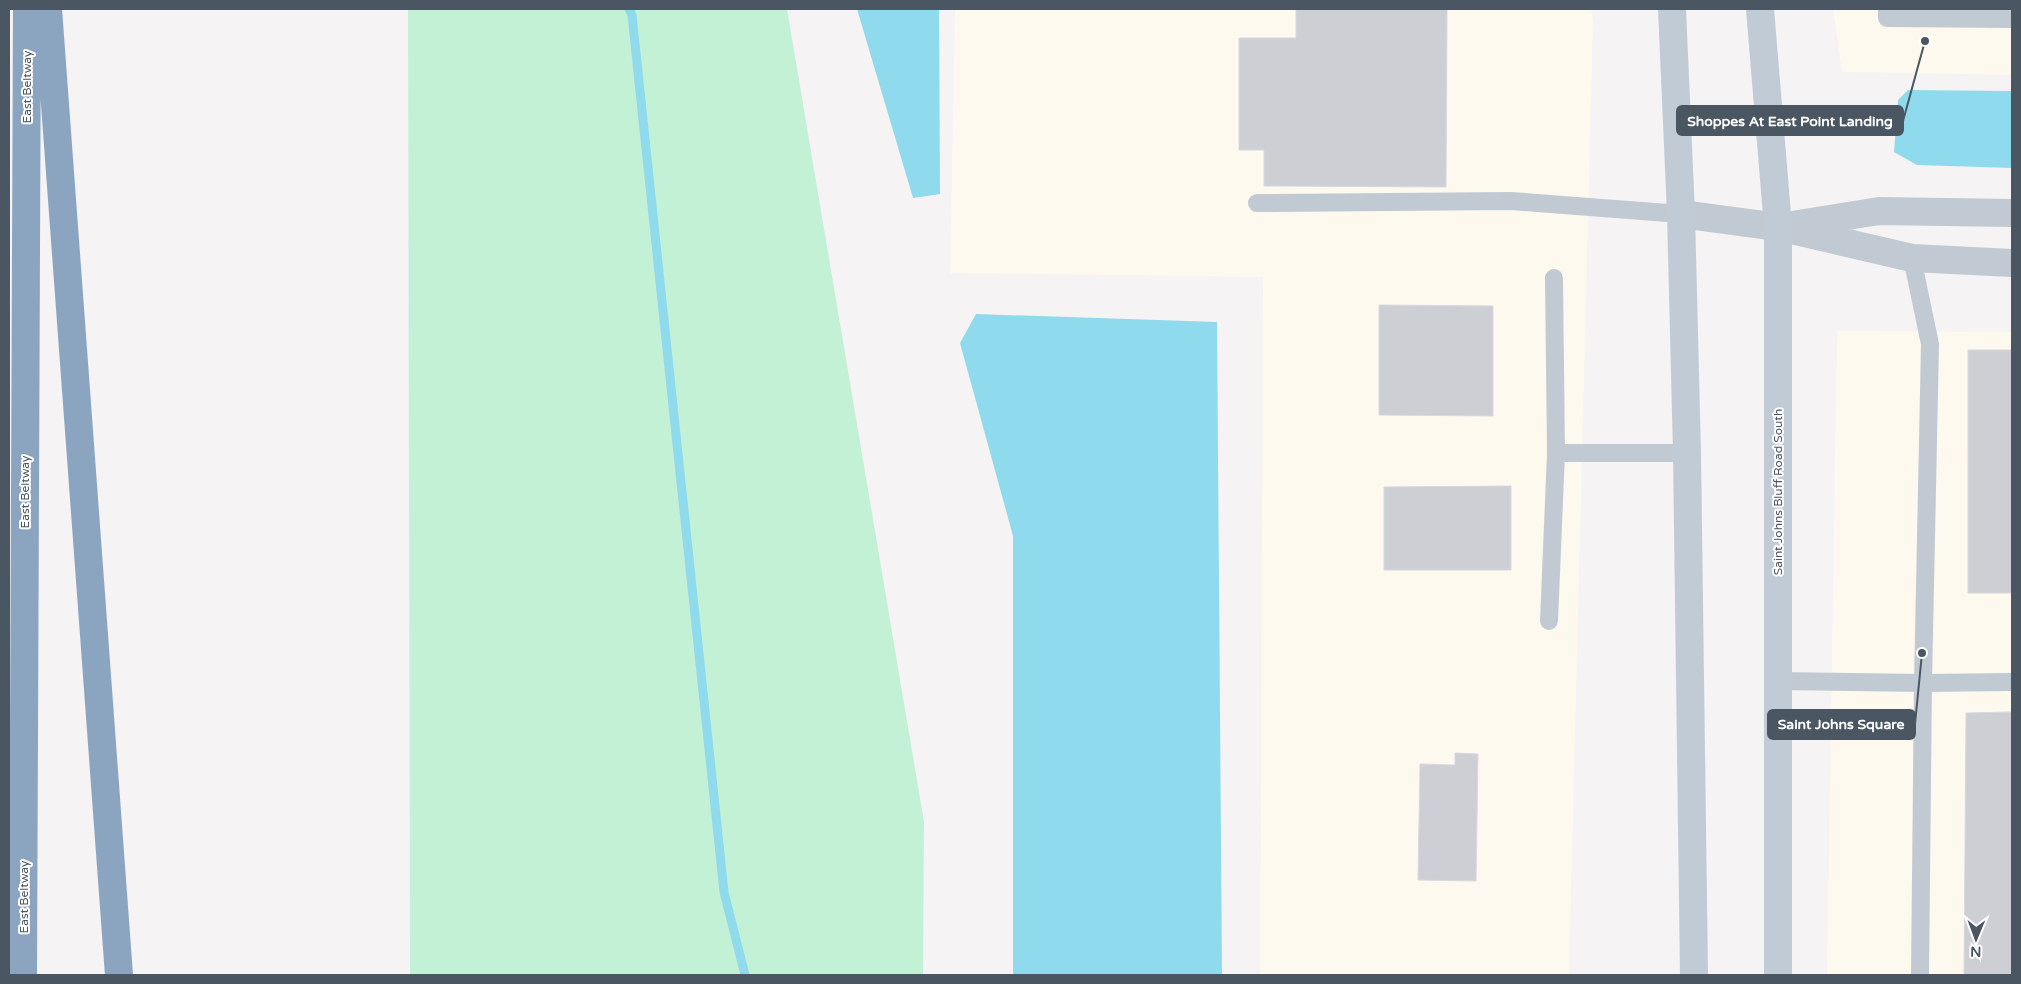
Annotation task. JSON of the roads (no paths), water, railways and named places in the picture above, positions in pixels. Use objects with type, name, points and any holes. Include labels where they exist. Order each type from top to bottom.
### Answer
[{"type":"highway","name":"East Beltway","points":[[23,975],[27,9]]},
{"type":"highway","points":[[48,9],[119,975]]},
{"type":"main road","points":[[1672,9],[1681,214],[1687,453],[1694,975]]},
{"type":"main road","name":"Saint Johns Bluff Road South","points":[[1760,9],[1778,227],[1778,975]]},
{"type":"street","points":[[1778,227],[1879,211],[2012,213]]},
{"type":"street","points":[[1681,214],[1778,227],[1912,258],[2012,263]]},
{"type":"lane","points":[[1887,9],[1888,18],[2012,19]]},
{"type":"lane","points":[[1258,203],[1511,201],[1681,214]]},
{"type":"lane","points":[[1912,258],[1930,344],[1923,683],[1920,975]]},
{"type":"lane","points":[[1548,621],[1556,453],[1554,278]]},
{"type":"lane","points":[[1556,453],[1687,453]]},
{"type":"lane","points":[[1778,681],[2012,682]]},
{"type":"water","points":[[857,9],[939,9],[940,194],[913,198]]},
{"type":"water","points":[[1908,90],[2012,91],[2012,168],[1917,165],[1894,152],[1898,100]]},
{"type":"water","points":[[976,314],[1217,322],[1222,975],[1013,975],[1013,536],[960,343]]},
{"type":"waterway","points":[[629,9],[632,15],[724,892],[745,975]]},
{"type":"place","name":"Shoppes At East Point Landing","points":[[1925,41]]},
{"type":"place","name":"Saint Johns Square","points":[[1922,653]]}]
